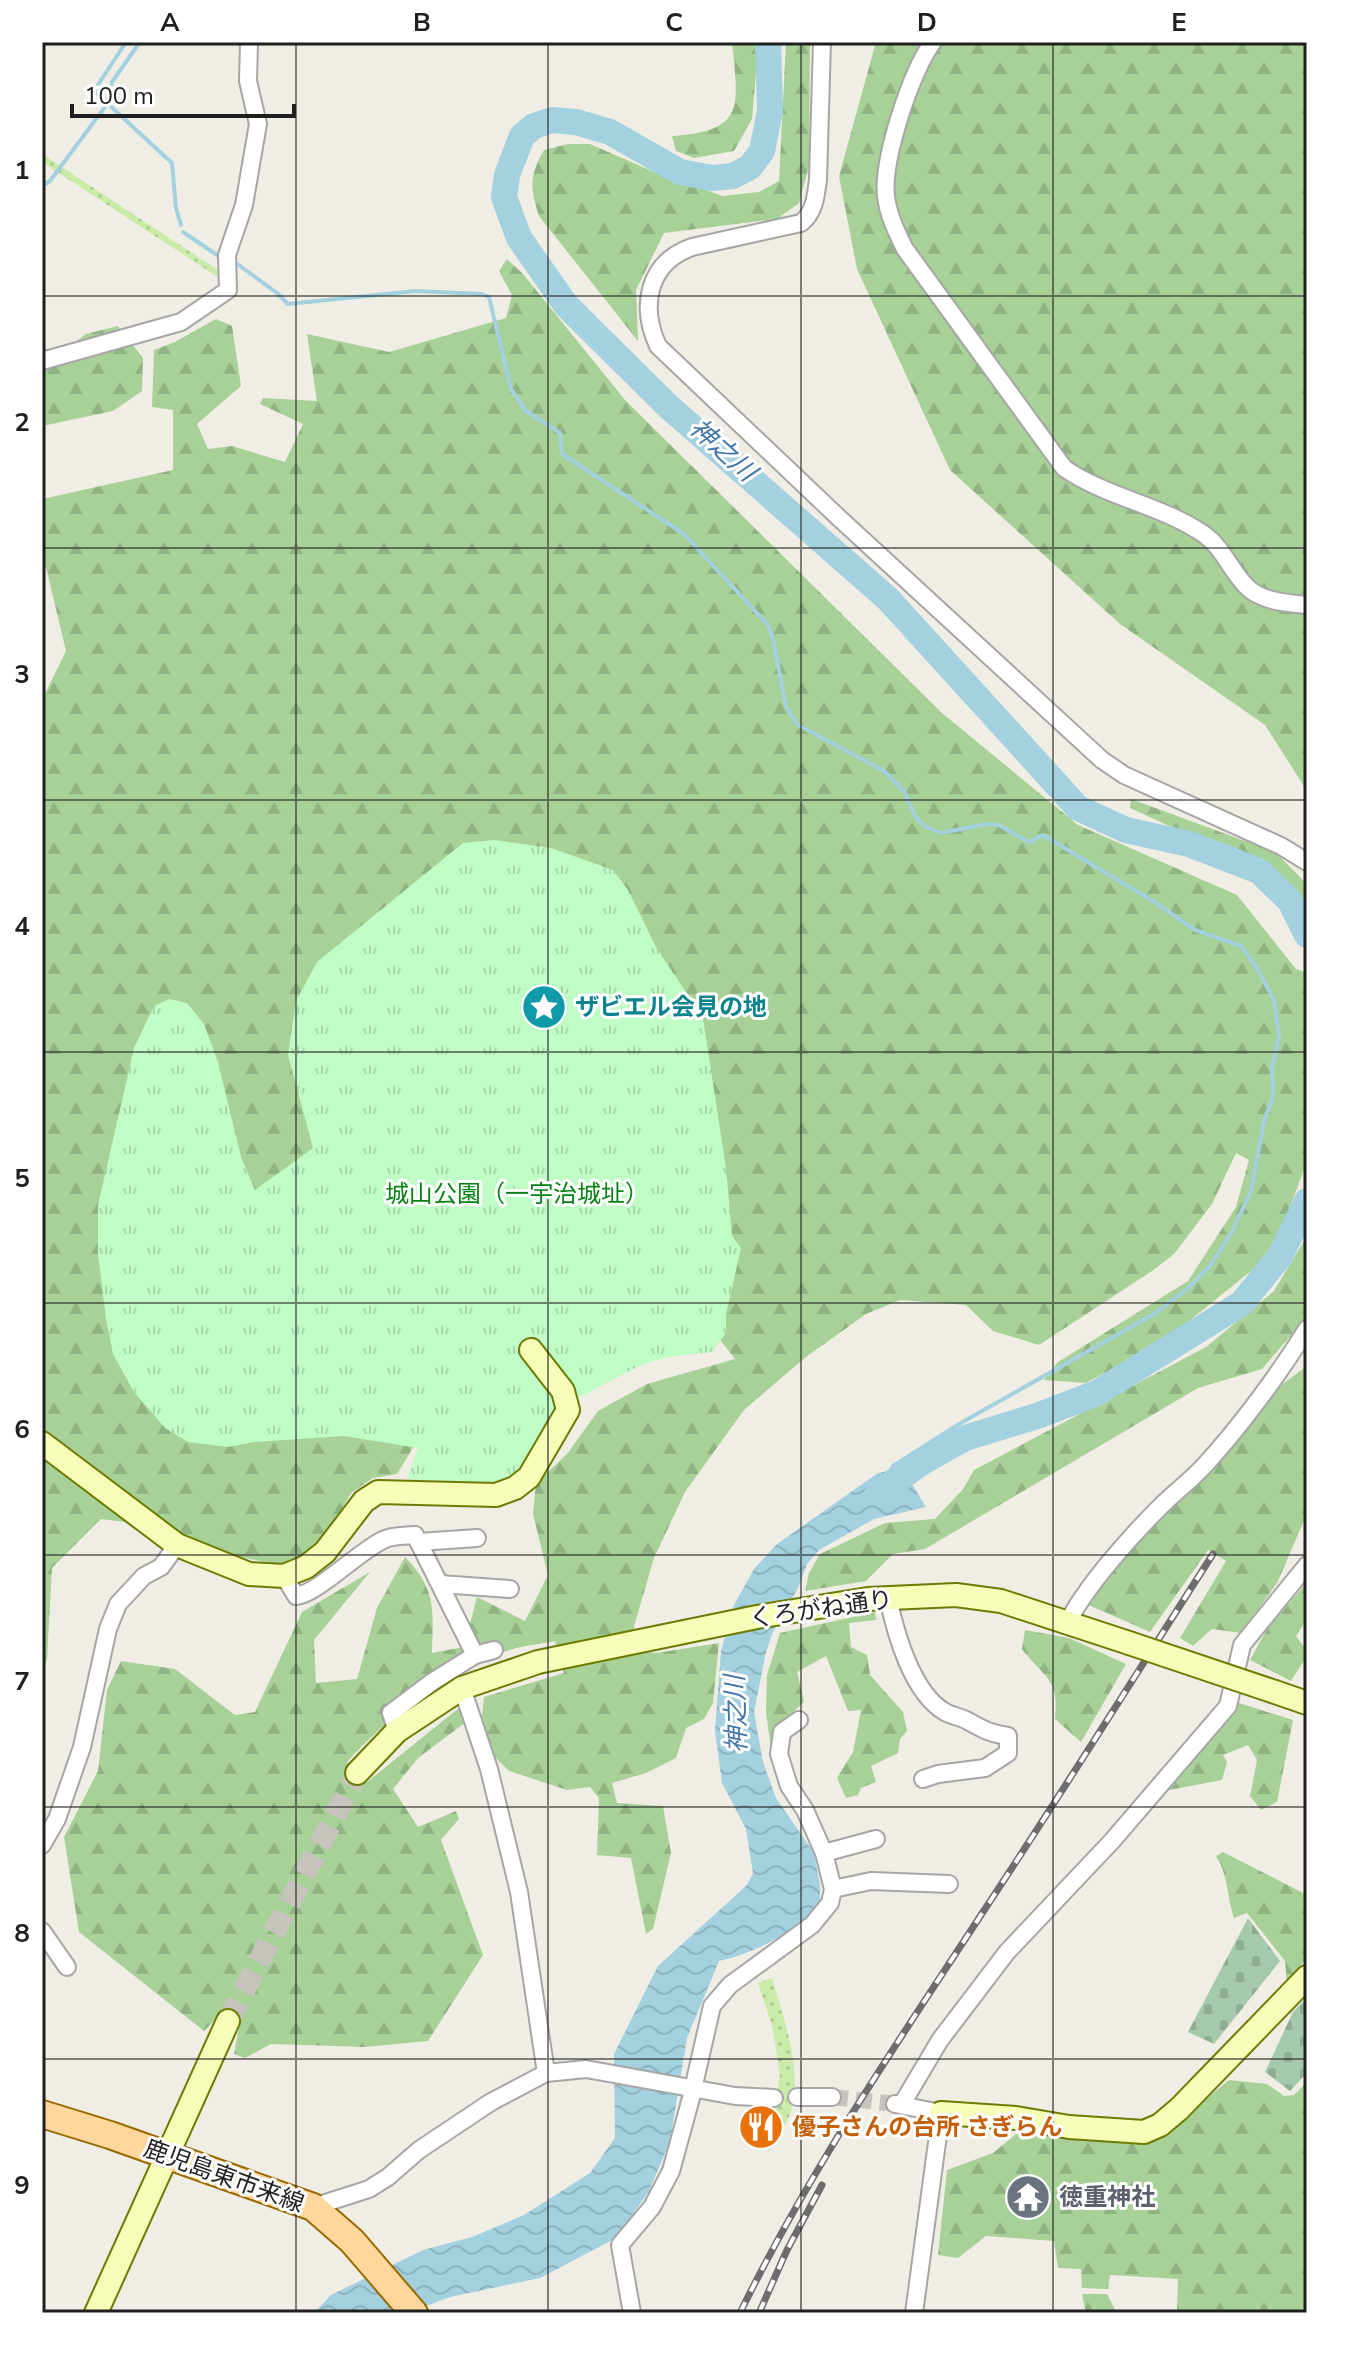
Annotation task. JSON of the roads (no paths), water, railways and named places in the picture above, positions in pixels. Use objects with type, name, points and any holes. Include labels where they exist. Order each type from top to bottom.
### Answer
[{"type":"main road","name":"鹿児島東市来線","points":[[43,2117],[167,2155],[313,2207],[344,2233],[414,2313]]},
{"type":"street","points":[[42,361],[181,322],[228,290],[227,255],[244,205],[258,124],[248,81],[249,42]]},
{"type":"street","points":[[822,42],[818,179],[809,217],[801,223],[692,247],[676,253],[663,264],[650,292],[652,334],[658,346],[1102,760],[1124,775],[1281,846],[1307,862]]},
{"type":"street","points":[[933,42],[917,67],[885,170],[886,198],[894,227],[905,249],[1064,468],[1081,480],[1190,525],[1220,550],[1248,588],[1266,598],[1307,605]]},
{"type":"street","points":[[1068,1622],[1074,1609],[1121,1550],[1225,1442],[1307,1329]]},
{"type":"street","points":[[42,1443],[177,1545],[249,1574],[284,1576],[306,1567],[325,1552],[356,1510],[378,1492],[496,1495],[515,1488],[529,1477],[568,1410],[563,1391],[531,1350]]},
{"type":"street","points":[[284,1576],[296,1596],[307,1595],[350,1560],[386,1538],[415,1535],[475,1655]]},
{"type":"street","points":[[419,1542],[477,1538]]},
{"type":"street","points":[[42,1845],[57,1819],[82,1747],[108,1629],[118,1604],[144,1576],[161,1567],[177,1545]]},
{"type":"street","points":[[1307,1565],[1242,1645],[1228,1706],[1112,1841],[1007,1952],[940,2040],[898,2104],[941,2113],[1144,2132],[1160,2125],[1179,2109],[1307,1977]]},
{"type":"street","points":[[440,1584],[510,1589]]},
{"type":"street","name":"くろがね通り","points":[[357,1773],[397,1731],[462,1688],[538,1662],[757,1617],[878,1598],[956,1595],[1001,1601],[1307,1703]]},
{"type":"street","points":[[878,1598],[909,1666],[925,1692],[943,1711],[965,1719],[990,1734],[1008,1736],[1008,1753],[985,1768],[923,1779]]},
{"type":"street","points":[[397,1731],[391,1713],[475,1655],[494,1650]]},
{"type":"street","points":[[462,1688],[489,1769],[519,1892],[546,2073]]},
{"type":"street","points":[[632,2313],[620,2245],[652,2207],[671,2171],[689,2086],[712,2006],[730,1985],[812,1925],[830,1903],[833,1889],[824,1853],[805,1810],[789,1786],[779,1754],[782,1732],[799,1720]]},
{"type":"street","points":[[824,1853],[876,1839]]},
{"type":"street","points":[[833,1889],[871,1881],[949,1884]]},
{"type":"street","points":[[42,1931],[67,1967]]},
{"type":"street","points":[[96,2313],[228,2021]]},
{"type":"street","points":[[313,2207],[369,2189],[419,2150],[491,2102],[546,2073],[573,2069],[599,2070],[735,2096],[774,2098]]},
{"type":"street","points":[[797,2097],[832,2097]]},
{"type":"street","points":[[914,2313],[941,2113]]},
{"type":"water","points":[[902,1468],[926,1507],[874,1519],[819,1550],[807,1564],[798,1588],[773,1632],[754,1712],[763,1762],[776,1798],[814,1853],[820,1886],[820,1912],[772,1941],[747,1953],[719,1961],[687,2038],[670,2141],[649,2191],[616,2238],[540,2278],[450,2297],[407,2313],[314,2313],[331,2295],[423,2250],[472,2237],[524,2215],[590,2173],[615,2138],[614,2054],[658,1966],[747,1885],[753,1873],[746,1829],[722,1783],[715,1731],[721,1651],[734,1605],[754,1569],[777,1544],[878,1473]]},
{"type":"waterway","points":[[126,42],[94,91],[172,163],[176,208],[181,225]]},
{"type":"waterway","points":[[42,186],[50,181],[105,107],[112,82],[140,42]]},
{"type":"waterway","name":"神之川","points":[[768,42],[770,111],[762,151],[750,167],[733,176],[712,178],[680,172],[610,132],[576,122],[552,120],[534,126],[522,136],[507,175],[504,197],[519,238],[566,305],[669,407],[888,599],[1078,808],[1126,830],[1189,844],[1259,871],[1290,901],[1307,935]]},
{"type":"waterway","points":[[183,232],[220,257]]},
{"type":"waterway","points":[[236,263],[288,304],[416,291],[482,294],[489,297],[511,389],[526,411],[560,433],[562,454],[684,534],[768,625],[786,707],[798,725],[884,771],[904,791],[915,816],[924,826],[941,833],[986,824],[999,825],[1029,842],[1043,835],[1195,930],[1241,946],[1257,968],[1274,1000],[1279,1037],[1272,1067],[1273,1097],[1264,1121],[1251,1191],[1232,1232],[1210,1266],[1186,1290],[1154,1314],[959,1424],[893,1466],[889,1474]]},
{"type":"waterway","name":"神之川","points":[[878,1493],[965,1438],[1037,1416],[1097,1393],[1242,1303],[1280,1256],[1307,1201]]},
{"type":"tunnel","points":[[228,2021],[357,1773]]},
{"type":"tunnel","points":[[832,2097],[895,2104]]},
{"type":"railway","points":[[740,2313],[794,2210],[854,2110],[1213,1554]]},
{"type":"railway","points":[[759,2313],[787,2250],[822,2185]]},
{"type":"place","name":"ザビエル会見の地","points":[[544,1007]]},
{"type":"place","name":"優子さんの台所 さぎらん","points":[[761,2127]]},
{"type":"place","name":"徳重神社","points":[[1028,2197]]},
{"type":"park label","name":"城山公園（一宇治城址）","points":[[517,1194]]}]
